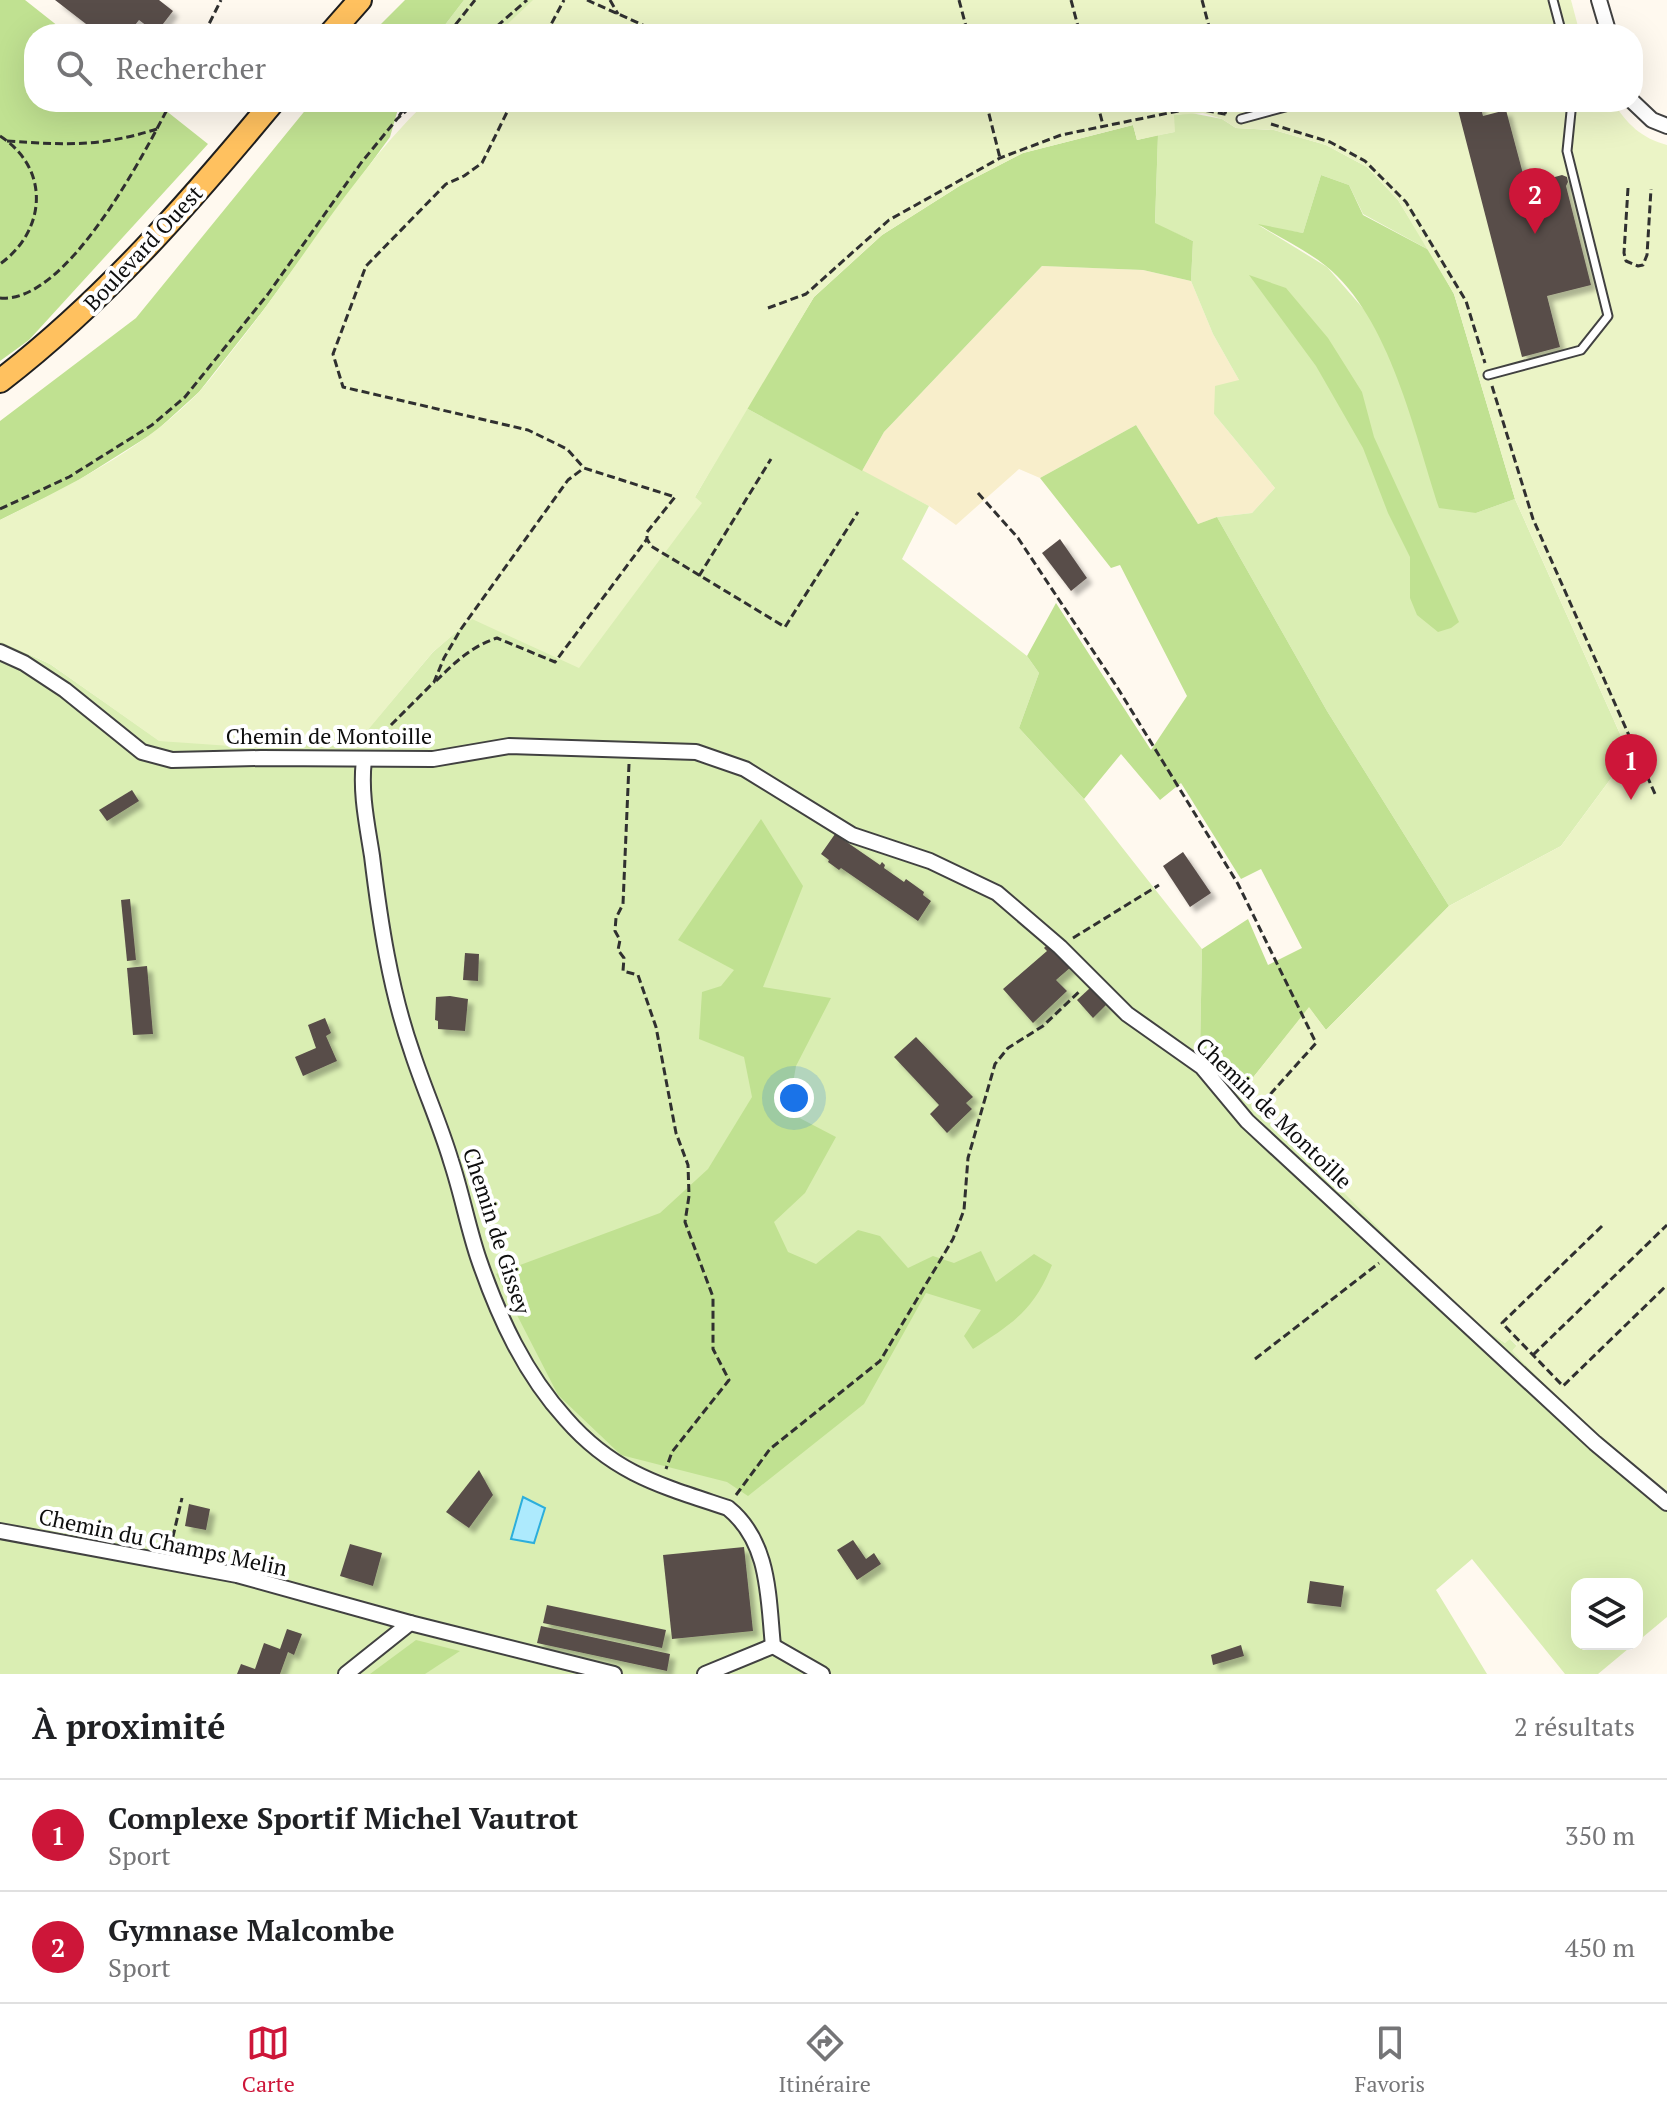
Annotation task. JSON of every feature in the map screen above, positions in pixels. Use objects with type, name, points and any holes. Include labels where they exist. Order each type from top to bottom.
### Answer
[{"type":"main road","points":[[339,24],[360,0]]},
{"type":"main road","name":"Boulevard Ouest","points":[[0,381],[75,320],[125,271],[264,112]]},
{"type":"street","points":[[1599,0],[1606,24]]},
{"type":"street","points":[[1643,111],[1652,120],[1667,126]]},
{"type":"street","name":"Chemin de Montoille","points":[[0,652],[46,677],[142,752],[172,760],[433,759],[509,746],[696,752],[745,769],[852,835],[930,861],[997,893],[1060,947],[1127,1014],[1202,1067],[1247,1121],[1595,1443],[1667,1503]]},
{"type":"street","name":"Chemin de Gissey","points":[[364,760],[362,780],[373,865],[385,952],[397,1000],[411,1050],[451,1159],[479,1260],[511,1339],[565,1419],[600,1454],[623,1469],[728,1508]]},
{"type":"street","points":[[728,1508],[749,1529],[765,1568],[773,1646]]},
{"type":"street","name":"Chemin du Champs Melin","points":[[0,1531],[237,1575],[410,1623],[614,1674]]},
{"type":"street","points":[[346,1674],[410,1623]]},
{"type":"street","points":[[705,1674],[773,1646]]},
{"type":"street","points":[[773,1646],[822,1674]]},
{"type":"lane","points":[[1553,0],[1559,24]]},
{"type":"lane","points":[[1241,119],[1267,112]]},
{"type":"lane","points":[[1488,375],[1581,350],[1608,316],[1567,151],[1571,112]]},
{"type":"path","points":[[209,24],[221,0]]},
{"type":"path","points":[[456,24],[475,0]]},
{"type":"path","points":[[499,24],[527,0]]},
{"type":"path","points":[[551,24],[564,0]]},
{"type":"path","points":[[587,0],[640,24]]},
{"type":"path","points":[[610,0],[618,14]]},
{"type":"path","points":[[959,0],[965,24]]},
{"type":"path","points":[[1071,0],[1077,24]]},
{"type":"path","points":[[1202,0],[1208,24]]},
{"type":"path","points":[[0,298],[12,299],[50,280],[101,225],[166,112]]},
{"type":"path","points":[[0,509],[69,477],[152,425],[185,397],[268,294],[361,163],[402,112]]},
{"type":"path","points":[[397,119],[405,112]]},
{"type":"path","points":[[507,112],[482,163],[446,184],[366,266],[333,354],[343,387],[528,430],[567,449],[584,468],[675,497],[647,532],[651,546],[785,627],[858,512]]},
{"type":"path","points":[[988,112],[1000,158]]},
{"type":"path","points":[[1100,112],[1103,125]]},
{"type":"path","points":[[768,308],[806,294],[889,220],[1000,158],[1061,135],[1172,112]]},
{"type":"path","points":[[1214,112],[1261,121],[1330,142],[1365,161],[1406,202],[1466,301],[1533,519],[1655,794]]},
{"type":"path","points":[[7,141],[72,145],[119,141],[157,129]]},
{"type":"path","points":[[0,133],[26,161],[37,189],[38,211],[17,252],[0,264]]},
{"type":"path","points":[[1628,188],[1624,253],[1626,261],[1638,266],[1643,265],[1647,255],[1651,189]]},
{"type":"path","points":[[699,576],[771,459]]},
{"type":"path","points":[[434,682],[461,629],[568,480],[584,468]]},
{"type":"path","points":[[978,493],[1018,538],[1125,700],[1238,884],[1316,1043],[1247,1121]]},
{"type":"path","points":[[364,760],[376,737],[459,659],[485,642],[497,638],[555,662],[647,539]]},
{"type":"path","points":[[630,748],[623,904],[616,918],[615,931],[620,940],[618,950],[624,958],[623,971],[638,975],[656,1027],[676,1133],[688,1165],[689,1196],[685,1222],[713,1297],[713,1349],[729,1380],[672,1452],[665,1471],[673,1490]]},
{"type":"path","points":[[1060,947],[1159,885]]},
{"type":"path","points":[[728,1508],[770,1449],[880,1361],[959,1224],[964,1210],[968,1158],[995,1064],[1008,1048],[1043,1026],[1093,980]]},
{"type":"path","points":[[1533,1355],[1667,1225]]},
{"type":"path","points":[[1602,1226],[1502,1323],[1563,1386],[1667,1285]]},
{"type":"path","points":[[1255,1359],[1390,1254]]},
{"type":"path","points":[[168,1561],[182,1498]]},
{"type":"shaded area","points":[[1042,266],[1143,270],[1191,281],[1213,334],[1239,380],[1214,414],[1275,488],[1252,513],[1217,517],[1198,524],[1136,425],[1040,478],[1019,469],[956,525],[929,506],[862,471],[884,432]]},
{"type":"green space","points":[[0,0],[25,0],[55,24],[24,24],[24,112],[168,112],[208,144],[29,340],[0,361]]},
{"type":"green space","points":[[405,0],[464,0],[446,24],[381,24]]},
{"type":"green space","points":[[464,0],[554,0],[543,24],[446,24]]},
{"type":"green space","points":[[533,0],[1571,0],[1577,24],[508,24]]},
{"type":"green space","points":[[304,112],[397,112],[390,137],[265,308],[199,392],[155,432],[71,485],[0,520],[0,421],[136,318]]},
{"type":"green space","points":[[416,112],[1620,112],[1636,129],[1667,145],[1667,1496],[1581,1422],[1512,1351],[1517,1345],[1510,1339],[1505,1343],[1463,1314],[1243,1090],[1309,1007],[1326,1030],[1449,906],[1561,846],[1629,754],[1515,499],[1454,294],[1398,200],[1367,167],[1326,145],[1274,130],[1236,128],[1222,119],[1203,113],[1174,115],[1175,132],[1137,140],[1133,125],[1023,153],[961,185],[882,235],[814,297],[695,497],[702,503],[579,668],[472,619],[433,652],[357,743],[245,747],[159,741],[50,664],[0,641],[0,520],[130,449],[198,393],[263,311],[351,188]]},
{"type":"green space","points":[[1191,113],[1222,119],[1236,128],[1274,130],[1326,145],[1367,167],[1398,200],[1429,250],[1363,214],[1349,185],[1321,175],[1303,233],[1260,226],[1327,267],[1368,314],[1476,513],[1515,499],[1629,754],[1561,846],[1449,906],[1327,711],[1217,517],[1252,513],[1275,488],[1214,414],[1215,386],[1239,380],[1213,334],[1191,281],[1193,241],[1155,224],[1158,135],[1174,132],[1174,115]]},
{"type":"green space","points":[[1133,125],[1137,140],[1158,135],[1155,223],[1193,241],[1191,281],[1143,270],[1042,266],[884,432],[862,471],[746,408],[814,297],[882,235],[961,185],[1023,153]]},
{"type":"green space","points":[[1321,175],[1349,185],[1363,215],[1429,250],[1454,294],[1515,499],[1476,513],[1439,508],[1397,378],[1367,315],[1348,288],[1326,266],[1258,224],[1303,233]]},
{"type":"green space","points":[[1249,275],[1286,288],[1328,338],[1362,392],[1374,437],[1459,622],[1451,628],[1438,632],[1417,615],[1410,598],[1410,557],[1388,513],[1363,448],[1316,366]]},
{"type":"green space","points":[[746,408],[929,506],[902,559],[1027,656],[1039,673],[1019,728],[1084,799],[1202,949],[1200,1051],[1243,1090],[1464,1314],[1505,1343],[1509,1338],[1517,1346],[1513,1350],[1667,1337],[1667,1617],[1643,1637],[1643,1578],[1571,1578],[1571,1650],[1627,1650],[1598,1674],[1565,1674],[1472,1559],[1436,1590],[1487,1674],[0,1674],[0,641],[50,664],[160,741],[356,743],[433,652],[472,618],[695,497]]},
{"type":"green space","points":[[1136,425],[1198,524],[1217,517],[1327,711],[1449,906],[1326,1030],[1309,1008],[1243,1090],[1200,1051],[1202,949],[1248,919],[1268,965],[1302,948],[1261,869],[1241,879],[1181,783],[1160,800],[1121,754],[1084,799],[1019,728],[1039,673],[1027,656],[1056,603],[1151,750],[1187,696],[1120,565],[1111,568],[1040,478]]},
{"type":"green space","points":[[761,819],[803,886],[763,987],[831,998],[796,1066],[788,1112],[836,1137],[805,1193],[774,1222],[788,1252],[816,1264],[858,1230],[880,1236],[908,1268],[933,1256],[954,1263],[981,1251],[996,1282],[1034,1254],[1052,1265],[1029,1305],[999,1332],[973,1349],[964,1336],[981,1310],[926,1293],[864,1404],[748,1496],[727,1482],[621,1455],[558,1395],[496,1274],[660,1213],[708,1169],[752,1097],[744,1057],[699,1039],[702,992],[721,986],[734,970],[678,940]]},
{"type":"green space","points":[[416,1640],[460,1651],[425,1674],[370,1674]]},
{"type":"water","points":[[523,1497],[545,1508],[534,1543],[511,1539]]},
{"type":"building","points":[[55,0],[159,0],[173,11],[163,24],[144,24],[139,20],[136,24],[86,24]]},
{"type":"building","points":[[1459,112],[1482,112],[1483,116],[1507,112],[1526,185],[1562,175],[1567,177],[1566,186],[1591,285],[1547,296],[1560,347],[1522,357]]},
{"type":"building","points":[[1060,539],[1087,578],[1071,591],[1042,553]]},
{"type":"building","points":[[132,790],[139,801],[107,821],[99,810]]},
{"type":"building","points":[[835,834],[880,865],[882,862],[884,868],[904,882],[906,879],[924,892],[923,895],[931,901],[918,921],[828,862],[821,854]]},
{"type":"building","points":[[1183,852],[1211,893],[1190,907],[1163,866]]},
{"type":"building","points":[[130,899],[136,960],[127,961],[121,900]]},
{"type":"building","points":[[1048,944],[1071,967],[1056,980],[1067,991],[1033,1023],[1003,989],[1047,951],[1044,948]]},
{"type":"building","points":[[465,953],[479,954],[478,981],[463,980]]},
{"type":"building","points":[[147,966],[153,1034],[133,1035],[127,968]]},
{"type":"building","points":[[1090,988],[1106,1005],[1093,1018],[1077,1000]]},
{"type":"building","points":[[436,997],[468,999],[465,1031],[438,1029],[438,1021],[435,1020]]},
{"type":"building","points":[[325,1018],[331,1033],[326,1036],[337,1061],[303,1076],[295,1057],[316,1048],[308,1025]]},
{"type":"building","points":[[916,1037],[973,1097],[966,1103],[972,1109],[947,1133],[930,1114],[939,1105],[894,1057]]},
{"type":"building","points":[[479,1470],[493,1495],[469,1528],[446,1512]]},
{"type":"building","points":[[189,1504],[210,1509],[206,1530],[185,1526]]},
{"type":"building","points":[[853,1540],[866,1559],[874,1553],[881,1564],[857,1580],[837,1550]]},
{"type":"building","points":[[350,1544],[382,1553],[373,1586],[340,1576]]},
{"type":"building","points":[[744,1547],[753,1631],[672,1639],[663,1555]]},
{"type":"building","points":[[1310,1581],[1344,1586],[1341,1607],[1307,1603]]},
{"type":"building","points":[[547,1605],[666,1630],[662,1648],[543,1623]]},
{"type":"building","points":[[541,1626],[670,1654],[667,1671],[537,1643]]},
{"type":"building","points":[[287,1629],[302,1634],[294,1655],[288,1652],[280,1674],[237,1674],[241,1664],[255,1669],[264,1643],[280,1649]]},
{"type":"building","points":[[1241,1645],[1244,1656],[1213,1665],[1211,1655]]},
{"type":"place","name":"Gymnase Malcombe","points":[[1535,234]]},
{"type":"place","name":"Complexe Sportif Michel Vautrot","points":[[1631,800]]}]
